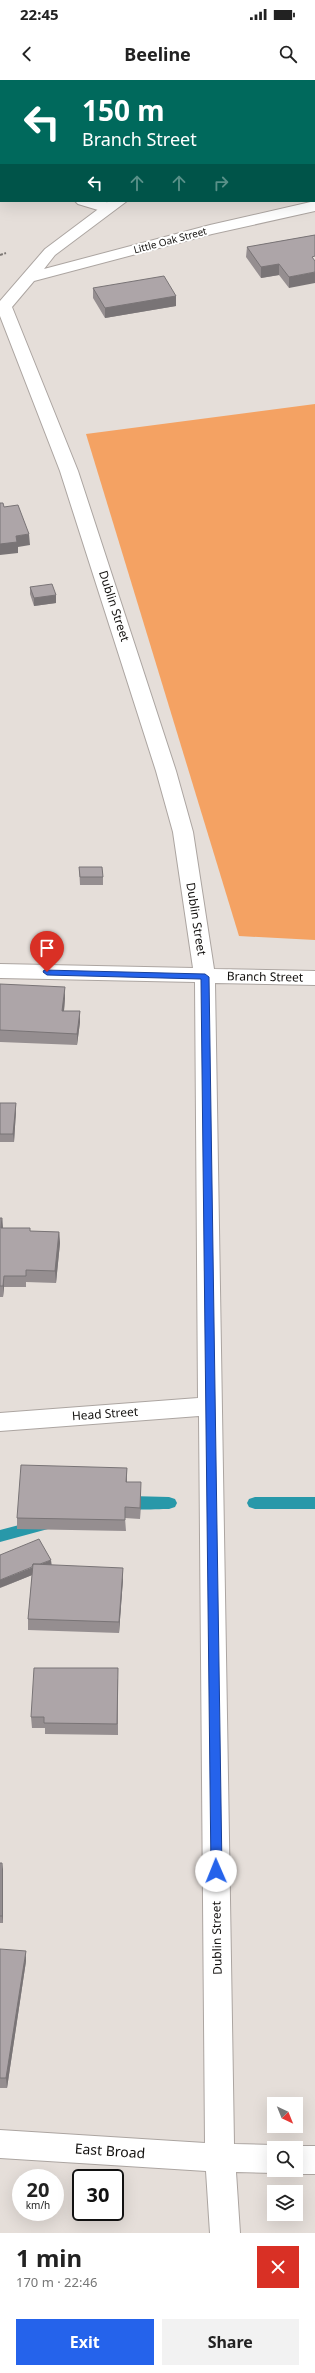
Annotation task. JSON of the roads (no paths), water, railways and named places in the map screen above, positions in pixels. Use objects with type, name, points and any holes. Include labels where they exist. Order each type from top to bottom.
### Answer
[{"type":"street","points":[[91,202],[114,205]]},
{"type":"street","points":[[2,309],[50,252],[66,238],[114,205]]},
{"type":"street","name":"Little Oak Street","points":[[27,278],[210,230],[315,206]]},
{"type":"street","name":"Dublin Street","points":[[2,309],[69,471],[166,771],[183,832],[205,977],[220,2158],[225,2233]]},
{"type":"street","name":"Branch Street","points":[[0,971],[205,977],[315,978]]},
{"type":"street","name":"Head Street","points":[[0,1422],[211,1406]]},
{"type":"street","name":"East Broad","points":[[0,2144],[220,2158],[267,2159]]},
{"type":"street","points":[[303,2160],[315,2160]]},
{"type":"waterway","points":[[122,1504],[130,1502],[169,1503]]},
{"type":"waterway","points":[[255,1503],[315,1503]]},
{"type":"waterway","points":[[0,1536],[42,1525]]}]
